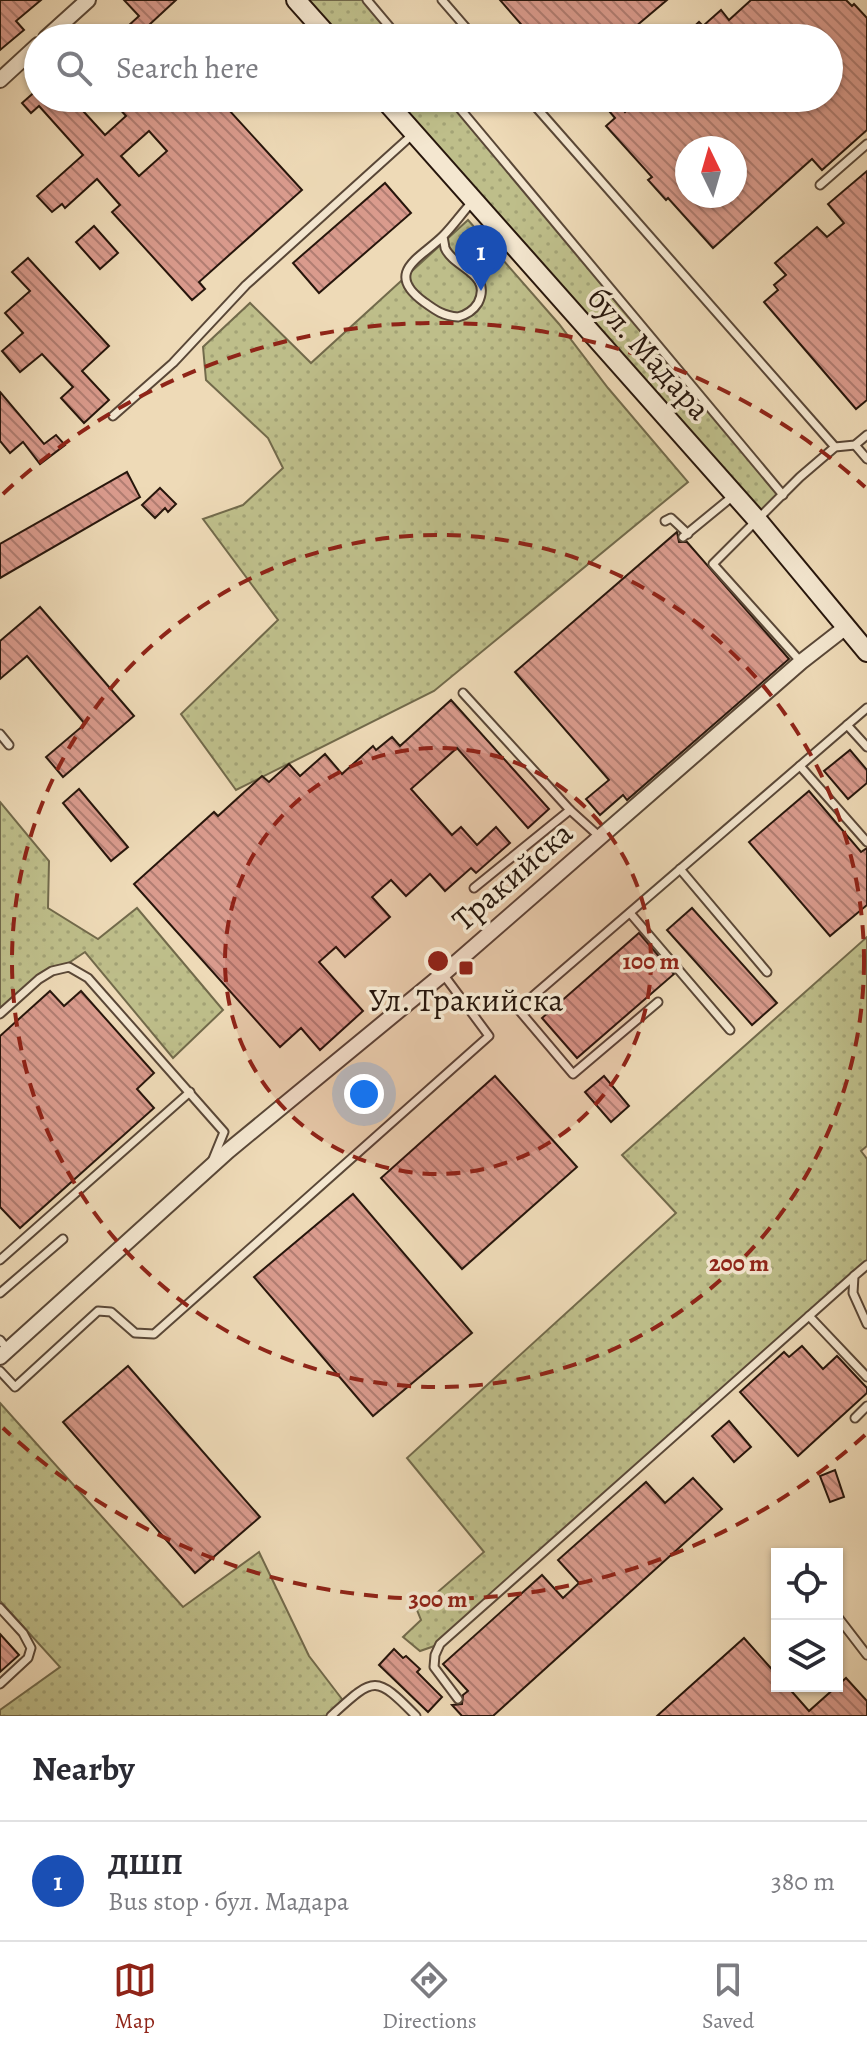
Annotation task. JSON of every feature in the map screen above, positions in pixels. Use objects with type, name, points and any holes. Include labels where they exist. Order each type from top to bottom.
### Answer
[{"type":"main road","points":[[296,0],[317,24]]},
{"type":"main road","name":"бул. Мадара","points":[[395,112],[757,520],[867,652]]},
{"type":"street","points":[[61,24],[88,0]]},
{"type":"street","points":[[0,80],[24,58]]},
{"type":"street","name":"Тракийска","points":[[3,1349],[289,1099],[443,974],[801,662],[846,627]]},
{"type":"lane","points":[[367,0],[387,24]]},
{"type":"lane","points":[[442,0],[463,24]]},
{"type":"lane","points":[[463,112],[783,495]]},
{"type":"lane","points":[[540,112],[835,447]]},
{"type":"lane","points":[[113,416],[173,363],[246,285],[414,133]]},
{"type":"lane","points":[[820,185],[867,144]]},
{"type":"lane","points":[[443,236],[445,248],[473,273],[480,284],[475,308],[458,317],[440,313],[419,298],[405,280],[410,265],[443,236],[473,200]]},
{"type":"lane","points":[[801,662],[713,564],[835,447],[855,445],[867,435]]},
{"type":"lane","points":[[855,445],[867,459]]},
{"type":"lane","points":[[665,521],[671,518],[685,536],[735,495]]},
{"type":"lane","points":[[463,693],[570,810],[600,837]]},
{"type":"lane","points":[[658,1002],[573,1074],[518,1009],[867,708]]},
{"type":"lane","points":[[847,725],[867,747]]},
{"type":"lane","points":[[0,734],[9,745]]},
{"type":"lane","points":[[800,766],[867,842]]},
{"type":"lane","points":[[474,888],[570,810]]},
{"type":"lane","points":[[680,869],[767,972]]},
{"type":"lane","points":[[630,913],[730,1030]]},
{"type":"lane","points":[[0,1014],[52,971],[69,967],[88,978],[224,1132],[219,1149],[204,1173]]},
{"type":"lane","points":[[0,1371],[15,1387],[98,1311],[111,1312],[135,1333],[154,1334],[466,1057],[489,1036],[443,974]]},
{"type":"lane","points":[[0,1260],[190,1092]]},
{"type":"lane","points":[[0,1293],[63,1239]]},
{"type":"lane","points":[[458,1699],[434,1667],[440,1644],[867,1265]]},
{"type":"lane","points":[[854,1276],[853,1293],[867,1324]]},
{"type":"lane","points":[[809,1316],[867,1377]]},
{"type":"lane","points":[[855,1418],[867,1406]]},
{"type":"lane","points":[[0,1608],[23,1633],[31,1648],[28,1658],[0,1684]]},
{"type":"lane","points":[[840,1620],[867,1655]]},
{"type":"lane","points":[[331,1716],[364,1688],[375,1685],[387,1687],[416,1716]]},
{"type":"green space","points":[[296,0],[367,0],[387,24],[317,24]]},
{"type":"green space","points":[[395,112],[463,112],[783,495],[757,520]]},
{"type":"green space","points":[[468,220],[559,324],[608,388],[688,482],[434,691],[236,790],[181,714],[278,620],[203,519],[243,505],[283,468],[268,438],[206,380],[203,347],[250,303],[311,363]]},
{"type":"green space","points":[[0,802],[49,861],[48,908],[98,939],[137,908],[223,1010],[173,1058],[85,952],[0,1009]]},
{"type":"green space","points":[[867,937],[867,1146],[861,1151],[867,1159],[867,1265],[440,1644],[420,1651],[403,1637],[421,1620],[417,1610],[484,1552],[407,1458],[676,1213],[622,1155]]},
{"type":"green space","points":[[0,1403],[183,1607],[259,1552],[309,1656],[345,1703],[330,1716],[0,1716],[0,1710],[60,1667],[0,1601]]},
{"type":"building","points":[[0,0],[41,0],[16,21],[24,30],[0,50]]},
{"type":"building","points":[[124,0],[176,0],[150,24],[130,24],[139,16]]},
{"type":"building","points":[[500,0],[667,0],[639,24],[521,24]]},
{"type":"building","points":[[751,0],[846,0],[867,18],[867,130],[822,170],[812,159],[713,248],[677,208],[747,208],[747,136],[675,136],[675,206],[648,180],[652,177],[606,126],[615,118],[610,112],[843,112],[843,24],[705,24],[721,10],[729,20]]},
{"type":"building","points":[[44,112],[84,112],[105,135],[126,116],[122,112],[231,112],[302,190],[199,282],[205,289],[192,300],[112,212],[120,205],[97,179],[65,208],[62,204],[52,212],[37,196],[83,155]],"holes":[[[149,131],[167,151],[139,176],[121,156]]]},
{"type":"building","points":[[867,171],[867,400],[856,409],[764,302],[778,290],[774,285],[786,275],[775,263],[817,227],[827,237],[844,223],[828,204]]},
{"type":"building","points":[[385,183],[411,213],[319,293],[293,263]]},
{"type":"building","points":[[94,226],[118,253],[100,269],[76,242]]},
{"type":"building","points":[[28,258],[109,346],[82,371],[109,400],[84,423],[61,398],[73,387],[42,354],[20,372],[2,351],[23,333],[5,313],[30,291],[12,272]]},
{"type":"building","points":[[0,392],[44,444],[56,435],[65,445],[40,464],[23,442],[10,453],[0,441]]},
{"type":"building","points":[[127,472],[140,497],[0,578],[0,544]]},
{"type":"building","points":[[160,488],[176,504],[168,512],[165,508],[155,518],[142,505]]},
{"type":"building","points":[[677,532],[679,542],[687,542],[789,659],[627,800],[623,795],[600,815],[586,799],[609,780],[515,672]]},
{"type":"building","points":[[40,607],[134,716],[63,777],[46,757],[85,724],[27,656],[0,679],[0,641]]},
{"type":"building","points":[[451,700],[549,809],[528,828],[457,748],[411,789],[452,835],[461,827],[477,845],[496,827],[510,843],[476,873],[471,868],[445,891],[430,874],[406,896],[391,880],[372,897],[390,917],[345,957],[336,947],[319,962],[363,1011],[320,1050],[301,1028],[280,1047],[134,884],[214,812],[218,816],[262,776],[269,782],[289,764],[300,776],[325,754],[342,774],[373,746],[376,750],[392,737],[400,746]]},
{"type":"building","points":[[850,750],[867,770],[867,783],[848,799],[824,771]]},
{"type":"building","points":[[79,789],[128,847],[111,861],[63,803]]},
{"type":"building","points":[[809,791],[861,852],[867,848],[867,905],[830,936],[749,842]]},
{"type":"building","points":[[692,908],[777,1003],[752,1025],[667,930]]},
{"type":"building","points":[[639,933],[674,974],[577,1058],[542,1018]]},
{"type":"building","points":[[50,991],[64,1006],[81,991],[154,1073],[137,1089],[154,1108],[20,1228],[0,1207],[0,1036]]},
{"type":"building","points":[[495,1076],[577,1167],[462,1269],[381,1178]]},
{"type":"building","points":[[604,1076],[629,1106],[611,1122],[585,1092]]},
{"type":"building","points":[[353,1194],[472,1333],[373,1416],[254,1277]]},
{"type":"building","points":[[802,1346],[823,1369],[837,1356],[867,1388],[867,1393],[798,1456],[740,1392],[784,1352],[789,1357]]},
{"type":"building","points":[[128,1366],[260,1517],[195,1573],[63,1422]]},
{"type":"building","points":[[729,1421],[751,1447],[734,1462],[712,1436]]},
{"type":"building","points":[[835,1470],[844,1497],[830,1502],[820,1476]]},
{"type":"building","points":[[693,1478],[722,1509],[493,1716],[462,1716],[452,1705],[462,1704],[463,1695],[468,1691],[443,1664],[542,1575],[563,1598],[579,1583],[558,1560],[646,1482],[665,1503]]},
{"type":"building","points":[[0,1634],[19,1655],[0,1672]]},
{"type":"building","points":[[744,1638],[771,1668],[771,1692],[792,1692],[809,1711],[830,1692],[843,1692],[846,1678],[867,1701],[867,1716],[657,1716]]},
{"type":"building","points":[[394,1649],[420,1669],[417,1672],[442,1697],[428,1712],[379,1665]]},
{"type":"place","name":"ДШП","points":[[481,291]]},
{"type":"place","name":"Ул. Тракийска","points":[[466,968]]}]
